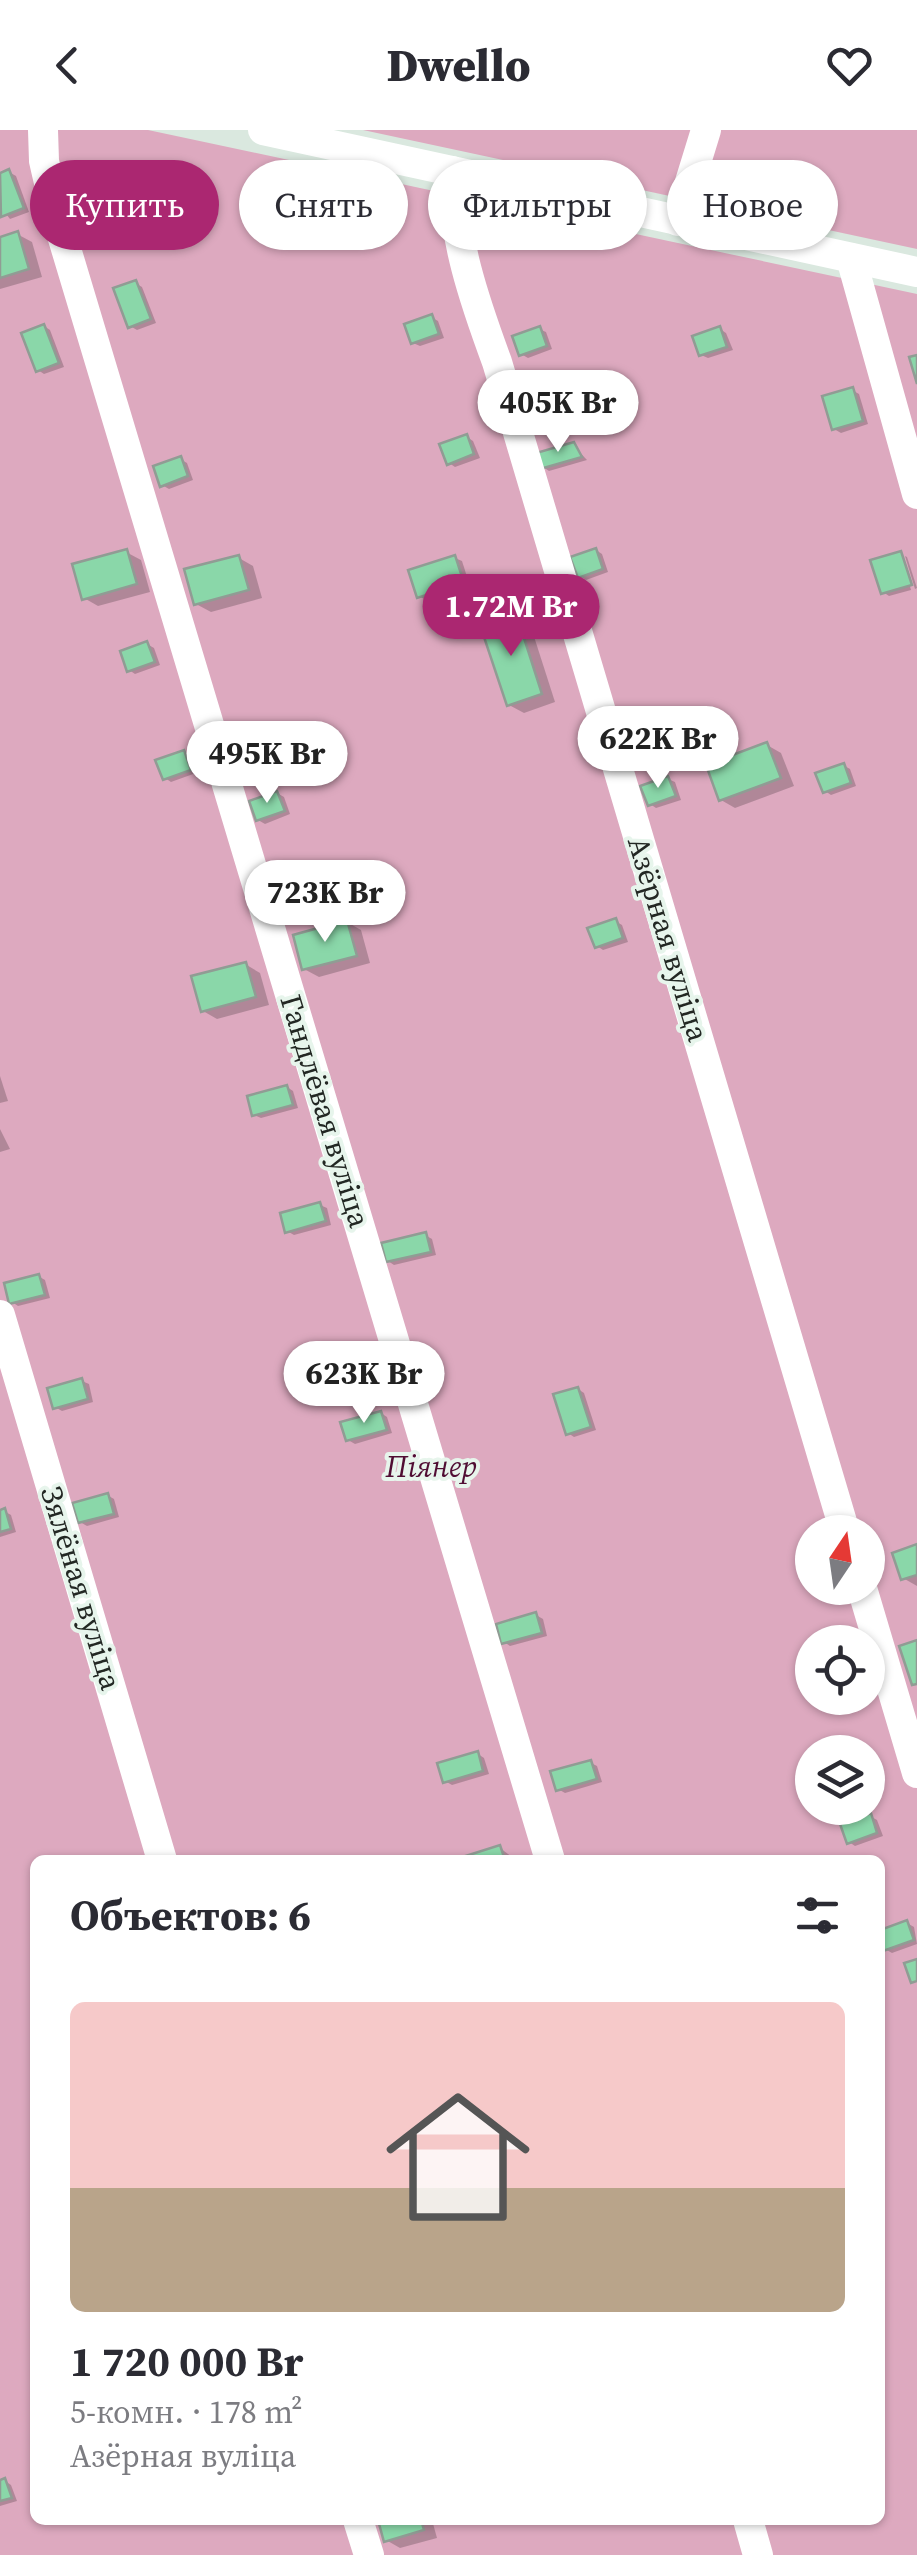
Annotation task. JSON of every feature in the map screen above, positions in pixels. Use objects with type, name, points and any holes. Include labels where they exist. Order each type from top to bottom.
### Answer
[{"type":"street","name":"Гандлёвая вуліца","points":[[42,130],[44,162],[58,222],[548,1855]]},
{"type":"street","points":[[263,130],[316,136],[428,165]]},
{"type":"street","points":[[697,160],[706,130]]},
{"type":"street","name":"Азёрная вуліца","points":[[459,250],[840,1515]]},
{"type":"street","points":[[814,250],[917,272]]},
{"type":"street","points":[[851,258],[917,494]]},
{"type":"street","name":"Зялёная вуліца","points":[[0,1315],[161,1855]]},
{"type":"street","points":[[867,1605],[917,1773]]},
{"type":"street","points":[[360,2525],[369,2555]]},
{"type":"street","points":[[749,2525],[758,2555]]},
{"type":"green space","name":"Піянер","points":[[0,130],[148,130],[289,160],[239,160],[239,250],[408,250],[408,185],[428,190],[428,250],[647,250],[647,236],[667,241],[667,250],[711,250],[917,294],[917,2555],[0,2555]]},
{"type":"green space","points":[[363,130],[917,130],[917,249],[838,232],[838,160],[667,160],[667,195],[647,191],[647,160],[503,160]]},
{"type":"building","points":[[9,169],[24,208],[1,217],[0,173]]},
{"type":"building","points":[[18,231],[29,269],[0,278],[0,237]]},
{"type":"building","points":[[136,280],[151,319],[128,328],[113,288]]},
{"type":"building","points":[[432,314],[439,334],[411,344],[404,324]]},
{"type":"building","points":[[44,324],[59,363],[36,372],[21,333]]},
{"type":"building","points":[[540,326],[547,346],[519,356],[512,336]]},
{"type":"building","points":[[720,326],[727,347],[699,356],[692,336]]},
{"type":"building","points":[[917,355],[917,384],[909,357]]},
{"type":"building","points":[[853,387],[863,421],[832,430],[822,396]]},
{"type":"building","points":[[467,434],[474,454],[447,465],[439,444]]},
{"type":"building","points":[[574,442],[582,457],[540,469],[536,453]]},
{"type":"building","points":[[181,456],[188,476],[160,487],[153,466]]},
{"type":"building","points":[[596,548],[603,569],[578,578],[570,557]]},
{"type":"building","points":[[127,549],[137,584],[82,600],[72,564]]},
{"type":"building","points":[[901,551],[912,585],[881,594],[870,560]]},
{"type":"building","points":[[239,555],[249,590],[194,605],[184,569]]},
{"type":"building","points":[[455,555],[464,583],[417,598],[408,570]]},
{"type":"building","points":[[516,613],[542,694],[507,706],[480,625]]},
{"type":"building","points":[[147,641],[155,662],[127,672],[120,651]]},
{"type":"building","points":[[767,742],[781,778],[719,801],[706,765]]},
{"type":"building","points":[[184,750],[191,770],[163,780],[155,760]]},
{"type":"building","points":[[844,763],[851,783],[823,793],[815,773]]},
{"type":"building","points":[[668,776],[676,796],[648,806],[640,786]]},
{"type":"building","points":[[277,791],[285,811],[256,821],[249,801]]},
{"type":"building","points":[[616,918],[623,938],[595,948],[587,928]]},
{"type":"building","points":[[347,920],[357,956],[302,970],[293,935]]},
{"type":"building","points":[[246,962],[256,997],[201,1012],[191,976]]},
{"type":"building","points":[[287,1085],[293,1105],[252,1116],[247,1096]]},
{"type":"building","points":[[320,1202],[326,1221],[285,1233],[280,1213]]},
{"type":"building","points":[[426,1232],[431,1252],[386,1262],[381,1243]]},
{"type":"building","points":[[39,1274],[45,1295],[9,1304],[4,1283]]},
{"type":"building","points":[[82,1378],[88,1399],[53,1409],[47,1388]]},
{"type":"building","points":[[578,1387],[591,1427],[566,1435],[553,1394]]},
{"type":"building","points":[[381,1411],[387,1430],[346,1441],[340,1422]]},
{"type":"building","points":[[108,1493],[114,1514],[78,1523],[72,1503]]},
{"type":"building","points":[[5,1508],[11,1529],[0,1532],[0,1510]]},
{"type":"building","points":[[917,1544],[917,1575],[901,1580],[892,1553]]},
{"type":"building","points":[[536,1612],[542,1633],[501,1644],[496,1624]]},
{"type":"building","points":[[917,1640],[917,1684],[912,1685],[899,1646]]},
{"type":"building","points":[[478,1751],[483,1771],[443,1783],[437,1763]]},
{"type":"building","points":[[591,1760],[597,1779],[556,1791],[550,1771]]},
{"type":"building","points":[[840,1825],[875,1825],[877,1833],[847,1844]]},
{"type":"building","points":[[500,1845],[503,1855],[469,1855]]},
{"type":"building","points":[[907,1920],[914,1940],[885,1950],[885,1928]]},
{"type":"building","points":[[917,1959],[917,1981],[911,1983],[904,1963]]},
{"type":"building","points":[[5,2478],[12,2498],[0,2501],[0,2480]]},
{"type":"building","points":[[379,2525],[422,2525],[424,2530],[384,2542]]}]
